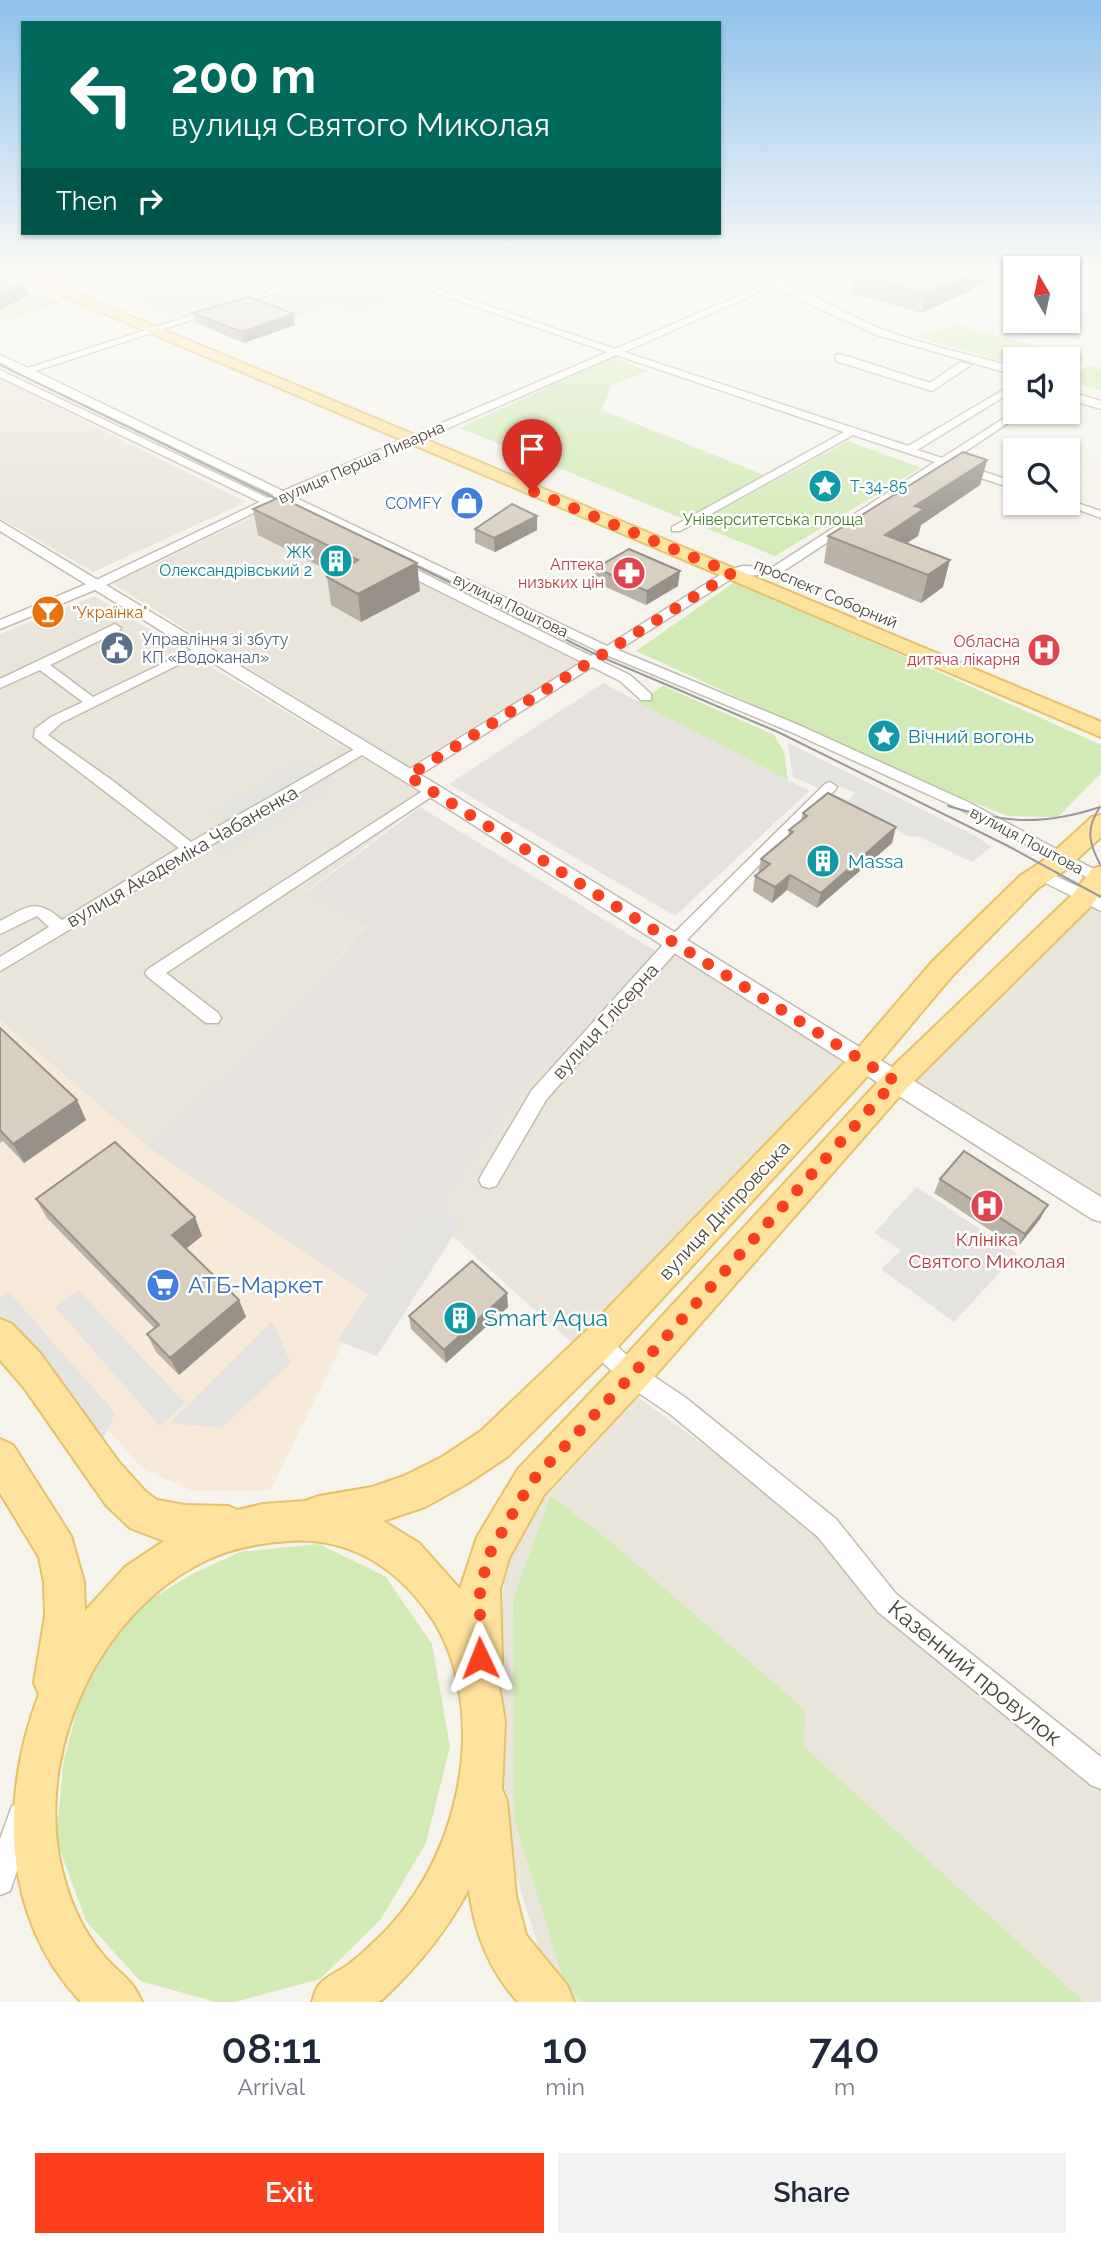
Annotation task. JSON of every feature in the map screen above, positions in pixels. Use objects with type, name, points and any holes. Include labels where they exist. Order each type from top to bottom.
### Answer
[{"type":"main road","name":"проспект Соборний","points":[[244,365],[411,440],[1101,730]]},
{"type":"main road","name":"проспект Соборний","points":[[257,365],[572,488]]},
{"type":"main road","points":[[669,526],[698,538]]},
{"type":"main road","name":"проспект Соборний","points":[[736,555],[800,582]]},
{"type":"main road","name":"вулиця Дніпровська","points":[[298,1518],[372,1506],[411,1493],[455,1470],[494,1444],[598,1343],[863,1062],[942,969],[1029,882],[1052,866],[1101,823]]},
{"type":"main road","name":"вулиця Дніпровська","points":[[484,1710],[479,1633],[480,1589],[491,1551],[531,1482],[632,1375],[895,1081],[1097,887]]},
{"type":"main road","points":[[0,1335],[40,1380],[121,1494],[142,1513],[172,1523],[199,1526],[251,1524],[298,1518],[346,1526],[387,1544],[422,1572],[452,1610],[472,1656],[484,1710],[483,1768],[489,1865],[497,1908],[510,1952],[550,2002]]},
{"type":"main road","points":[[0,1458],[57,1550],[64,1582],[61,1650],[49,1720],[35,1777],[32,1835],[42,1890],[63,1942],[95,1985],[118,2002]]},
{"type":"main road","points":[[49,1720],[75,1662],[111,1610],[154,1570],[202,1541],[251,1524]]},
{"type":"main road","points":[[336,2002],[361,1988],[408,1943],[445,1888],[471,1829],[483,1768]]},
{"type":"street","name":"вулиця Поштова","points":[[14,365],[610,651],[796,729],[963,806],[1052,866],[1097,887]]},
{"type":"street","points":[[3,376],[48,365]]},
{"type":"street","name":"вулиця Перша Ливарна","points":[[0,625],[98,584],[269,503],[583,365]]},
{"type":"street","points":[[654,365],[1003,482]]},
{"type":"street","points":[[864,365],[933,387],[964,365]]},
{"type":"street","points":[[967,365],[1003,376]]},
{"type":"street","points":[[3,376],[368,551]]},
{"type":"street","points":[[1080,390],[1101,396]]},
{"type":"street","points":[[909,450],[1003,393]]},
{"type":"street","points":[[1080,398],[1101,404]]},
{"type":"street","points":[[408,776],[732,573],[743,570],[775,571],[1003,423]]},
{"type":"street","points":[[669,526],[851,432]]},
{"type":"street","points":[[1080,508],[1101,515]]},
{"type":"street","points":[[0,525],[432,790],[1101,1211]]},
{"type":"street","name":"вулиця Поштова","points":[[381,557],[592,660],[625,678],[646,697]]},
{"type":"street","points":[[0,684],[115,628]]},
{"type":"street","points":[[190,849],[108,784],[41,737],[40,732],[44,727],[204,649]]},
{"type":"street","points":[[41,664],[93,703]]},
{"type":"street","name":"вулиця Академіка Чабаненка","points":[[0,965],[190,849],[365,749]]},
{"type":"street","name":"вулиця Глісерна","points":[[489,1180],[538,1095],[675,942],[759,855],[830,787]]},
{"type":"street","points":[[212,1018],[155,973],[432,790]]},
{"type":"street","name":"вулиця Поштова","points":[[1052,866],[1097,887]]},
{"type":"street","points":[[0,928],[36,910],[60,927]]},
{"type":"street","name":"Казенний провулок","points":[[598,1343],[632,1375],[678,1406],[827,1528],[887,1603],[1101,1775]]},
{"type":"street","points":[[0,1881],[35,1777]]},
{"type":"shaded area","points":[[0,379],[246,502],[93,572],[0,518]]},
{"type":"shaded area","points":[[268,509],[581,661],[408,767],[113,584]]},
{"type":"shaded area","points":[[94,596],[429,798],[307,891],[367,924],[302,1001],[148,1147],[0,1020],[0,634]]},
{"type":"shaded area","points":[[603,683],[809,791],[675,916],[449,784]]},
{"type":"shaded area","points":[[788,743],[976,836],[991,847],[972,862],[921,837],[908,836],[845,803],[856,793],[835,785],[825,791],[793,777]]},
{"type":"shaded area","points":[[304,759],[336,780],[327,786],[331,790],[225,853],[200,835],[225,821],[212,812]]},
{"type":"shaded area","points":[[420,807],[659,953],[518,1095],[434,1219],[367,1294],[148,1147],[302,1001],[367,925],[307,892]]},
{"type":"shaded area","points":[[1093,905],[1101,909],[1101,1203],[911,1082]]},
{"type":"shaded area","points":[[676,951],[839,1056],[847,1069],[575,1346],[434,1219],[518,1095],[659,953]]},
{"type":"shaded area","points":[[0,1020],[148,1147],[367,1294],[270,1491],[193,1491],[143,1469],[0,1307]]},
{"type":"shaded area","points":[[917,1187],[1017,1254],[954,1322],[881,1269],[901,1250],[874,1233]]},
{"type":"shaded area","points":[[424,1204],[462,1222],[377,1356],[338,1341]]},
{"type":"shaded area","points":[[78,1290],[185,1403],[160,1426],[55,1307]]},
{"type":"shaded area","points":[[8,1291],[115,1413],[102,1442],[0,1323],[0,1297]]},
{"type":"shaded area","points":[[272,1321],[291,1363],[221,1428],[170,1423]]},
{"type":"shaded area","points":[[638,1397],[824,1533],[1101,1788],[1101,2002],[573,2002],[545,1968],[512,1863],[502,1761],[501,1624],[505,1566],[536,1508]]},
{"type":"green space","points":[[595,365],[633,365],[647,371],[612,385],[602,410],[769,477],[689,521],[460,428]]},
{"type":"green space","points":[[976,365],[1003,370],[1003,373]]},
{"type":"green space","points":[[1087,365],[1101,369],[1101,390],[1080,384],[1080,372]]},
{"type":"green space","name":"Університетська площа","points":[[848,441],[919,469],[775,556],[695,524]]},
{"type":"green space","points":[[736,581],[1101,745],[1101,773],[1058,817],[1008,816],[934,787],[636,651]]},
{"type":"green space","points":[[663,686],[774,735],[784,752],[788,780],[638,702]]},
{"type":"green space","points":[[551,1496],[606,1538],[805,1710],[804,1747],[1084,2002],[582,2002],[564,1982],[514,1818],[513,1599]]},
{"type":"green space","points":[[319,1544],[385,1576],[432,1644],[450,1747],[426,1843],[381,1919],[320,1979],[235,2002],[216,2002],[140,1981],[86,1921],[56,1839],[64,1759],[80,1700],[108,1648],[142,1605],[192,1574],[240,1552]]},
{"type":"building","points":[[963,452],[987,460],[915,506],[924,509],[885,535],[950,560],[928,575],[828,536]]},
{"type":"building","points":[[280,497],[417,563],[358,594],[327,577],[358,560],[253,509]]},
{"type":"building","points":[[512,504],[537,516],[494,538],[475,529]]},
{"type":"building","points":[[629,549],[680,571],[647,591],[596,568]]},
{"type":"building","name":"Massa","points":[[828,793],[896,827],[821,893],[790,875],[775,887],[755,876],[770,864],[761,859],[793,832],[789,830],[807,816],[803,813]]},
{"type":"building","points":[[0,1028],[77,1100],[13,1144],[0,1130]]},
{"type":"building","name":"АТБ-Маркет","points":[[115,1142],[195,1217],[172,1235],[239,1300],[170,1358],[147,1334],[159,1325],[36,1199]]},
{"type":"building","points":[[964,1151],[1048,1205],[1025,1234],[940,1179]]},
{"type":"building","name":"Smart Aqua","points":[[472,1261],[507,1293],[444,1350],[409,1316]]},
{"type":"tram line","points":[[1,365],[291,506]]},
{"type":"tram line","points":[[283,499],[413,561]]},
{"type":"tram line","points":[[402,559],[599,656],[778,732],[1008,846],[1101,897]]},
{"type":"tram line","points":[[948,806],[988,816],[1024,820],[1060,817],[1100,807],[1092,822],[1090,836],[1101,866]]},
{"type":"place","name":"Т-34-85","points":[[825,486]]},
{"type":"place","name":"COMFY","points":[[467,503]]},
{"type":"place","name":"ЖК Олександрівський 2","points":[[336,561]]},
{"type":"place","name":"Аптека низьких цін","points":[[629,573]]},
{"type":"place","name":"\"Українка\"","points":[[48,612]]},
{"type":"place","name":"Управлiння зi збуту КП «Водоканал»","points":[[117,648]]},
{"type":"place","name":"Обласна дитяча лікарня","points":[[1044,650]]},
{"type":"place","name":"Вічний вогонь","points":[[884,736]]},
{"type":"place","name":"Massa","points":[[823,861]]},
{"type":"place","name":"Клініка Святого Миколая","points":[[987,1206]]},
{"type":"place","name":"АТБ-Маркет","points":[[163,1285]]},
{"type":"place","name":"Smart Aqua","points":[[460,1318]]},
{"type":"route","points":[[480,1658],[480,1589],[485,1570],[491,1551],[531,1482],[632,1375],[895,1081],[408,776],[732,573],[532,491]]}]
